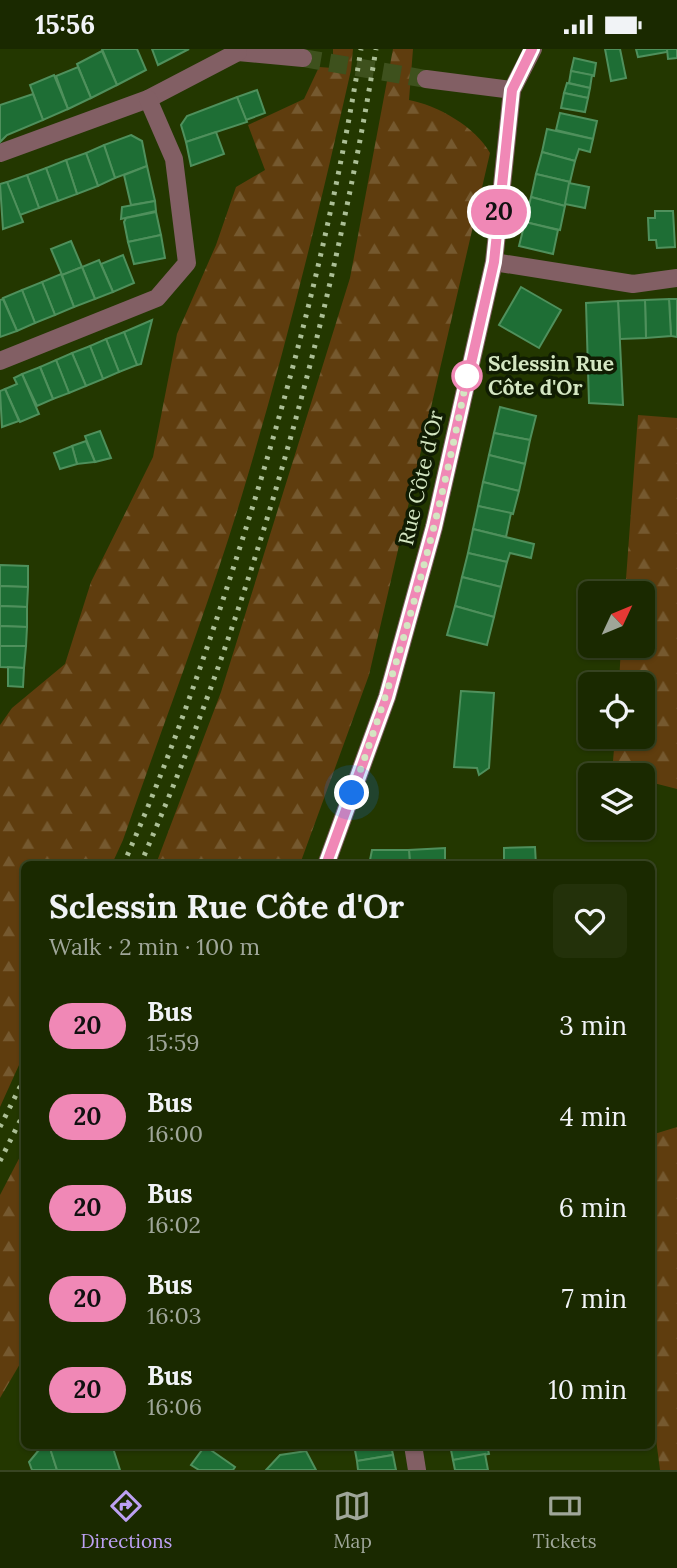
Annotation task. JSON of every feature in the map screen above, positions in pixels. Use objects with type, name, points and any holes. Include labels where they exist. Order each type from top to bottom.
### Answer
[{"type":"street","points":[[426,79],[512,90],[533,49]]},
{"type":"street","points":[[0,153],[148,99],[237,50],[303,58]]},
{"type":"street","name":"Rue Côte d'Or","points":[[327,861],[387,697],[434,527],[494,262],[512,90]]},
{"type":"street","points":[[0,361],[158,298],[187,263],[174,159],[148,99]]},
{"type":"street","points":[[494,262],[633,284],[677,278]]},
{"type":"street","points":[[414,1449],[417,1470]]},
{"type":"green space","points":[[333,49],[353,49],[351,70],[314,230],[257,442],[200,625],[123,840],[113,861],[21,861],[21,1061],[0,1107],[0,725],[12,708],[65,664],[91,582],[153,457],[177,334],[216,245],[236,187],[265,170],[248,125],[304,99],[319,67],[333,68]]},
{"type":"green space","points":[[393,49],[413,49],[409,100],[443,112],[466,126],[484,143],[490,153],[369,675],[301,861],[157,861],[221,692],[350,278]]},
{"type":"green space","points":[[638,415],[677,418],[677,789],[655,783],[655,763],[613,763],[614,749],[655,749],[655,672],[620,672],[620,658],[655,658],[655,581],[626,581]]},
{"type":"green space","points":[[677,1127],[677,1470],[660,1470],[655,1432],[655,1134]]},
{"type":"green space","points":[[21,1155],[21,1362],[0,1398],[0,1195]]},
{"type":"building","points":[[102,49],[137,49],[146,70],[117,85]]},
{"type":"building","points":[[152,49],[189,49],[158,65]]},
{"type":"building","points":[[605,49],[620,49],[626,78],[611,81]]},
{"type":"building","points":[[636,49],[667,49],[667,52],[638,57]]},
{"type":"building","points":[[667,49],[677,49],[677,58],[668,59]]},
{"type":"building","points":[[102,51],[117,85],[91,98],[77,64]]},
{"type":"building","points":[[574,58],[596,63],[594,76],[571,71]]},
{"type":"building","points":[[78,67],[91,98],[68,109],[56,76]]},
{"type":"building","points":[[571,71],[592,75],[590,88],[569,83]]},
{"type":"building","points":[[54,75],[68,109],[43,120],[30,85]]},
{"type":"building","points":[[567,83],[590,88],[588,98],[564,93]]},
{"type":"building","points":[[257,90],[265,113],[246,120],[237,97]]},
{"type":"building","points":[[564,93],[588,98],[585,112],[561,108]]},
{"type":"building","points":[[33,94],[43,120],[7,135],[0,142],[0,105]]},
{"type":"building","points":[[237,97],[247,122],[186,142],[181,125],[187,116]]},
{"type":"building","points":[[560,113],[597,121],[593,139],[556,130]]},
{"type":"building","points":[[547,129],[593,139],[590,152],[579,149],[575,161],[542,152]]},
{"type":"building","points":[[216,132],[224,154],[191,166],[186,142]]},
{"type":"building","points":[[131,135],[142,141],[147,166],[115,178],[104,145]]},
{"type":"building","points":[[104,145],[115,178],[98,186],[86,153]]},
{"type":"building","points":[[542,152],[575,161],[570,182],[536,174]]},
{"type":"building","points":[[86,153],[98,186],[77,194],[66,160]]},
{"type":"building","points":[[66,160],[77,194],[58,201],[46,168]]},
{"type":"building","points":[[147,166],[155,201],[131,205],[124,175]]},
{"type":"building","points":[[46,168],[58,201],[39,208],[27,175]]},
{"type":"building","points":[[536,174],[570,182],[565,206],[531,197]]},
{"type":"building","points":[[27,175],[39,208],[20,215],[7,182]]},
{"type":"building","points":[[7,182],[23,222],[3,229],[0,184]]},
{"type":"building","points":[[569,183],[589,187],[585,208],[565,204]]},
{"type":"building","points":[[531,197],[565,206],[560,230],[525,222]]},
{"type":"building","points":[[155,201],[156,211],[121,219],[122,207]]},
{"type":"building","points":[[655,211],[673,211],[675,247],[657,248],[656,240],[649,240],[648,218],[655,218]]},
{"type":"building","points":[[156,212],[161,235],[128,242],[124,222],[126,218]]},
{"type":"building","points":[[525,222],[558,230],[553,254],[519,246]]},
{"type":"building","points":[[161,235],[165,258],[134,264],[128,242]]},
{"type":"building","points":[[71,241],[82,267],[62,275],[51,249]]},
{"type":"building","points":[[123,255],[134,283],[113,292],[101,264]]},
{"type":"building","points":[[99,260],[113,292],[95,299],[82,267]]},
{"type":"building","points":[[82,267],[95,299],[74,307],[62,275]]},
{"type":"building","points":[[61,274],[74,307],[55,315],[42,282]]},
{"type":"building","points":[[42,282],[55,315],[35,323],[22,290]]},
{"type":"building","points":[[521,287],[561,310],[539,348],[499,325]]},
{"type":"building","points":[[22,290],[35,323],[17,331],[3,298]]},
{"type":"building","points":[[3,299],[17,331],[0,337],[0,300]]},
{"type":"building","points":[[669,299],[677,299],[677,337],[671,336]]},
{"type":"building","points":[[669,299],[671,336],[646,338],[645,300]]},
{"type":"building","points":[[645,300],[646,338],[620,339],[618,301]]},
{"type":"building","points":[[618,301],[623,405],[589,403],[586,303]]},
{"type":"building","points":[[152,320],[141,364],[137,365],[124,332]]},
{"type":"building","points":[[124,332],[137,365],[119,372],[106,339]]},
{"type":"building","points":[[106,339],[119,372],[103,379],[90,346]]},
{"type":"building","points":[[90,346],[103,379],[86,386],[72,353]]},
{"type":"building","points":[[72,353],[86,386],[69,393],[56,360]]},
{"type":"building","points":[[56,360],[69,393],[53,399],[40,367]]},
{"type":"building","points":[[40,367],[53,399],[37,406],[22,374]]},
{"type":"building","points":[[22,374],[39,414],[20,422],[5,389],[17,384],[14,378]]},
{"type":"building","points":[[5,389],[19,421],[2,427],[0,391]]},
{"type":"building","points":[[500,407],[536,416],[530,440],[494,433]]},
{"type":"building","points":[[100,431],[111,458],[95,462],[85,436]]},
{"type":"building","points":[[494,433],[530,440],[525,464],[489,455]]},
{"type":"building","points":[[86,441],[95,462],[77,464],[72,446]]},
{"type":"building","points":[[72,446],[77,464],[60,469],[54,453]]},
{"type":"building","points":[[489,455],[525,464],[519,491],[483,482]]},
{"type":"building","points":[[483,482],[519,491],[513,514],[478,506]]},
{"type":"building","points":[[478,506],[511,513],[506,537],[473,529]]},
{"type":"building","points":[[473,529],[534,544],[531,558],[510,553],[507,562],[468,553]]},
{"type":"building","points":[[468,553],[507,562],[501,587],[462,577]]},
{"type":"building","points":[[0,565],[28,566],[28,587],[0,586]]},
{"type":"building","points":[[462,577],[501,587],[494,617],[455,606]]},
{"type":"building","points":[[0,586],[28,587],[27,607],[0,606]]},
{"type":"building","points":[[0,606],[27,607],[27,627],[0,626]]},
{"type":"building","points":[[455,606],[494,617],[487,645],[447,635]]},
{"type":"building","points":[[0,626],[27,627],[26,646],[0,646]]},
{"type":"building","points":[[0,646],[26,646],[24,668],[0,667]]},
{"type":"building","points":[[8,667],[24,668],[23,687],[8,686]]},
{"type":"building","points":[[461,691],[494,693],[489,768],[479,775],[477,768],[454,767]]},
{"type":"building","points":[[535,847],[536,861],[504,861],[504,848]]},
{"type":"building","points":[[445,848],[445,861],[410,861],[409,850]]},
{"type":"building","points":[[372,850],[409,850],[410,861],[370,861]]},
{"type":"building","points":[[40,1449],[50,1449],[57,1470],[32,1470],[29,1462]]},
{"type":"building","points":[[50,1449],[113,1449],[120,1470],[57,1470]]},
{"type":"building","points":[[203,1449],[209,1449],[235,1467],[233,1470],[199,1470],[191,1465]]},
{"type":"building","points":[[355,1449],[392,1449],[393,1455],[357,1461]]},
{"type":"building","points":[[451,1449],[488,1449],[489,1454],[453,1460]]},
{"type":"building","points":[[306,1451],[316,1470],[266,1470],[280,1455]]},
{"type":"building","points":[[485,1454],[488,1470],[455,1470],[453,1460]]},
{"type":"building","points":[[393,1455],[396,1470],[358,1470],[357,1461]]},
{"type":"tunnel","points":[[303,58],[426,79]]},
{"type":"railway","points":[[125,861],[156,787],[200,667],[277,424],[325,238],[361,49]]},
{"type":"railway","points":[[142,861],[218,669],[283,464],[336,256],[376,49]]},
{"type":"railway","points":[[0,1127],[21,1085]]},
{"type":"railway","points":[[0,1161],[21,1119]]},
{"type":"bus line","name":"20","points":[[327,861],[387,697],[434,527],[494,262],[512,90],[532,49]]},
{"type":"place","name":"Sclessin Rue Côte d'Or","points":[[467,376]]},
{"type":"route","points":[[352,793],[387,697],[434,527],[467,376]]}]
